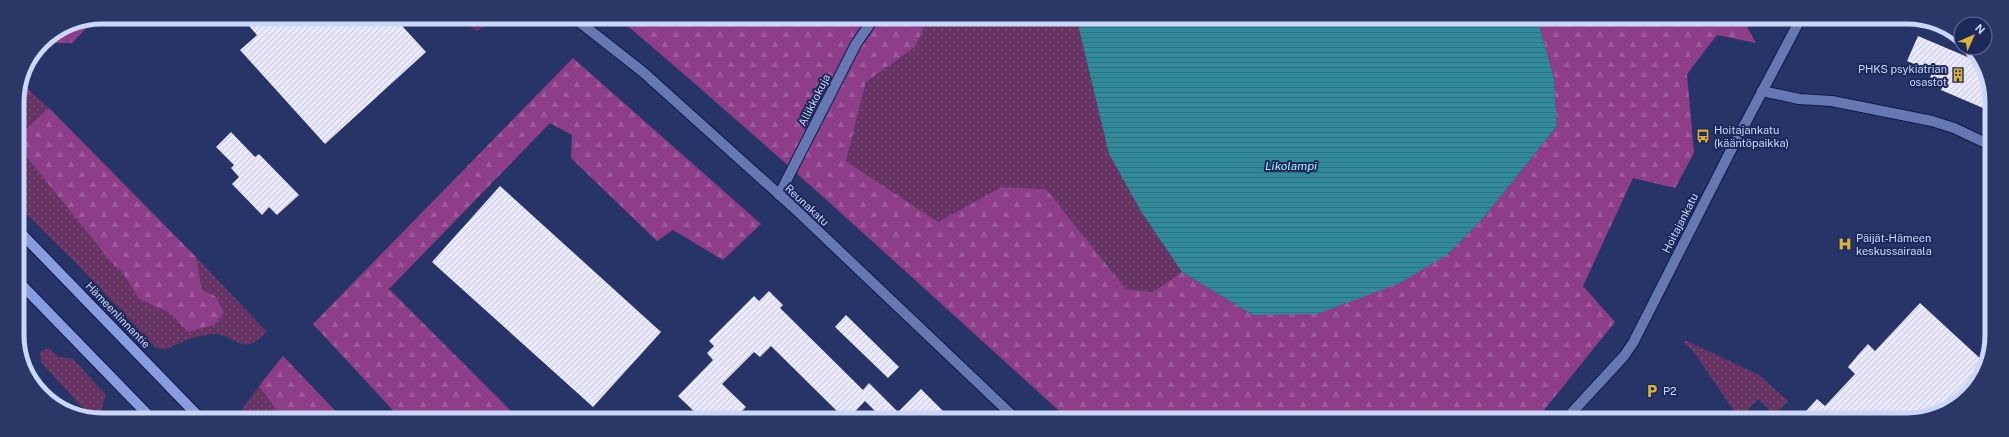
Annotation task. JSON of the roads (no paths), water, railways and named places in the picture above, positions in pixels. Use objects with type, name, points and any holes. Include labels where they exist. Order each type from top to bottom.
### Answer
[{"type":"main road","name":"Hämeenlinnantie","points":[[24,236],[195,413]]},
{"type":"main road","points":[[24,287],[146,413]]},
{"type":"street","name":"Reunakatu","points":[[582,24],[643,72],[779,195],[1010,413]]},
{"type":"street","name":"Allikkokuja","points":[[779,195],[856,44],[870,24]]},
{"type":"street","name":"Hoitajankatu","points":[[1571,413],[1624,356],[1633,343],[1762,91],[1799,24]]},
{"type":"street","points":[[1762,91],[1799,99],[1832,101],[1932,121],[1954,128],[1985,143]]},
{"type":"water","name":"Likolampi","points":[[1079,24],[1539,24],[1554,78],[1557,126],[1484,217],[1448,254],[1400,283],[1317,314],[1253,315],[1182,272],[1142,213],[1109,154],[1079,29]]},
{"type":"place","name":"PHKS psykiatrian osastot","points":[[1958,75]]},
{"type":"place","name":"Hoitajankatu (kääntöpaikka)","points":[[1703,136]]},
{"type":"place","name":"Päijät-Hämeen keskussairaala","points":[[1845,244]]},
{"type":"place","name":"P2","points":[[1652,391]]}]
